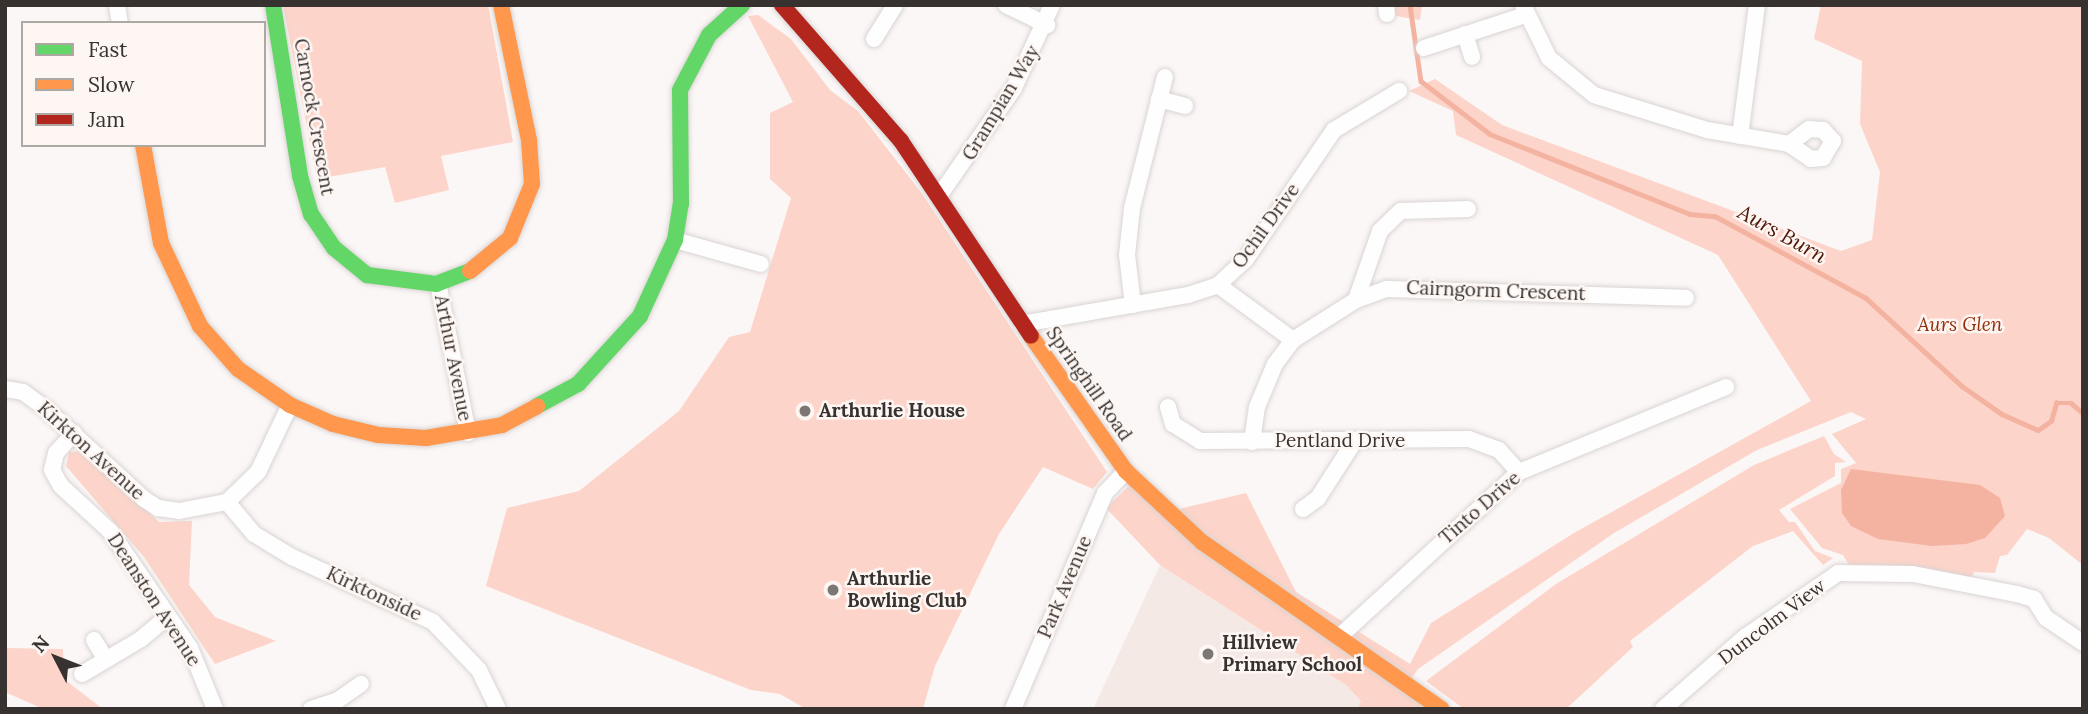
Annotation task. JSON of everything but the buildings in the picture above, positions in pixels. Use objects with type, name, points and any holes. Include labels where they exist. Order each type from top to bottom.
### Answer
[{"type":"street","name":"Carnock Crescent","points":[[273,5],[300,176],[311,214],[334,248],[367,275],[438,284],[479,268],[510,238],[532,184],[528,140],[501,5]]},
{"type":"street","points":[[143,147],[161,243],[200,326],[238,369],[290,405],[333,424],[378,435],[426,438],[468,433],[502,425],[578,384],[640,316],[675,240],[681,204],[680,90],[709,35],[742,5]]},
{"type":"street","name":"Springhill Road","points":[[782,5],[901,141],[1022,324],[1126,471],[1202,541],[1441,709]]},
{"type":"street","points":[[874,40],[895,5]]},
{"type":"street","points":[[1006,5],[1047,25]]},
{"type":"street","name":"Grampian Way","points":[[939,196],[1014,88],[1047,25],[1052,5]]},
{"type":"street","points":[[1740,136],[1757,5]]},
{"type":"street","points":[[1424,48],[1524,10],[1549,58],[1594,95],[1707,130],[1789,144]]},
{"type":"street","points":[[1465,34],[1472,57]]},
{"type":"street","points":[[1133,305],[1127,255],[1132,208],[1165,76]]},
{"type":"street","name":"Ochil Drive","points":[[1022,324],[1133,305],[1218,285],[1246,259],[1334,130],[1399,91]]},
{"type":"street","points":[[1159,99],[1185,106]]},
{"type":"street","points":[[1356,300],[1380,231],[1389,221],[1401,212],[1468,209]]},
{"type":"street","points":[[675,240],[761,264]]},
{"type":"street","name":"Arthur Avenue","points":[[438,284],[468,433]]},
{"type":"street","points":[[1218,285],[1293,340]]},
{"type":"street","name":"Cairngorm Crescent","points":[[1252,442],[1256,407],[1275,364],[1293,340],[1356,300],[1387,289],[1408,287],[1657,293],[1686,298]]},
{"type":"street","name":"Tinto Drive","points":[[1339,637],[1519,472],[1726,387]]},
{"type":"street","name":"Kirkton Avenue","points":[[5,389],[23,392],[74,433],[158,508],[196,510],[227,502]]},
{"type":"street","points":[[227,502],[258,472],[290,405]]},
{"type":"street","name":"Pentland Drive","points":[[1168,407],[1173,424],[1185,435],[1200,441],[1354,442],[1469,439],[1499,450],[1519,472]]},
{"type":"street","name":"Deanston Avenue","points":[[74,433],[56,453],[52,470],[61,486],[110,531],[190,648],[215,709]]},
{"type":"street","points":[[1303,509],[1318,498],[1354,442]]},
{"type":"street","name":"Park Avenue","points":[[1013,709],[1105,493],[1126,471]]},
{"type":"street","name":"Kirktonside","points":[[227,502],[254,534],[292,556],[433,622],[479,670],[498,709]]},
{"type":"street","name":"Duncolm View","points":[[1663,709],[1745,637],[1838,573],[1913,574],[2017,594],[2034,599],[2046,618],[2083,643]]},
{"type":"street","points":[[82,674],[167,617]]},
{"type":"street","points":[[94,640],[106,660]]},
{"type":"street","points":[[311,709],[340,704],[361,684]]},
{"type":"shaded area","points":[[1851,469],[1980,485],[2000,498],[2005,516],[1985,538],[1966,544],[1932,546],[1878,539],[1851,526],[1842,513],[1841,490]]},
{"type":"shaded area","name":"Hillview Primary School","points":[[1160,565],[1346,685],[1361,701],[1357,709],[1093,709]]},
{"type":"green space","points":[[283,5],[488,5],[513,142],[441,156],[449,190],[395,203],[385,167],[317,179]]},
{"type":"green space","points":[[1394,5],[1422,5],[1420,20],[1396,16]]},
{"type":"green space","name":"Aurs Glen","points":[[1821,5],[2083,5],[2083,565],[2049,538],[2027,529],[2007,555],[2000,556],[1995,573],[1974,572],[1972,577],[1850,566],[1843,555],[1822,548],[1790,509],[1841,483],[1841,469],[1856,463],[1832,434],[1866,419],[1851,412],[1757,450],[1614,533],[1418,669],[1403,690],[1425,709],[1357,709],[1361,701],[1346,685],[1160,565],[1106,508],[1140,475],[1179,509],[1246,493],[1296,592],[1410,664],[1431,623],[1574,533],[1811,401],[1718,255],[1456,135],[1453,111],[1409,91],[1435,79],[1502,125],[1841,251],[1872,240],[1880,172],[1860,124],[1862,61],[1814,39]]},
{"type":"green space","points":[[758,15],[791,39],[830,90],[858,111],[923,195],[1107,472],[1093,489],[1043,467],[999,534],[935,666],[923,709],[806,709],[780,694],[751,690],[486,586],[507,508],[579,491],[679,411],[729,337],[750,332],[791,198],[770,179],[770,113],[793,102],[748,16]]},
{"type":"green space","points":[[1824,436],[1834,454],[1846,462],[1835,463],[1835,476],[1779,510],[1789,522],[1795,522],[1815,551],[1833,558],[1823,565],[1793,531],[1753,546],[1630,641],[1633,647],[1566,709],[1464,709],[1426,681],[1556,584],[1754,465]]},
{"type":"green space","points":[[83,451],[159,522],[192,521],[189,585],[215,617],[276,641],[215,664],[144,557],[66,466],[69,452]]},
{"type":"green space","points":[[5,648],[63,649],[64,679],[103,709],[43,709],[5,692]]},
{"type":"waterway","name":"Aurs Burn","points":[[1410,5],[1421,81],[1490,134],[1690,214],[1715,216],[1866,298],[1962,386],[2002,414],[2038,430],[2051,421],[2056,403],[2071,403],[2083,413]]},
{"type":"traffic: fast","points":[[273,5],[300,176],[311,214],[334,248],[367,275],[436,284],[470,271]]},
{"type":"traffic: fast","points":[[537,406],[578,384],[640,316],[675,240],[681,204],[680,90],[709,35],[742,5]]},
{"type":"traffic: slow","points":[[470,271],[510,238],[532,184],[529,140],[501,5]]},
{"type":"traffic: slow","points":[[143,147],[161,243],[200,326],[238,369],[290,405],[333,424],[378,435],[426,438],[502,425],[537,406]]},
{"type":"traffic: slow","points":[[1031,336],[1126,471],[1202,542],[1441,709]]},
{"type":"traffic: jam","points":[[782,5],[901,141],[1031,336]]},
{"type":"place","name":"Arthurlie House","points":[[805,411]]},
{"type":"place","name":"Arthurlie Bowling Club","points":[[833,590]]},
{"type":"place","name":"Hillview Primary School","points":[[1208,654]]}]
